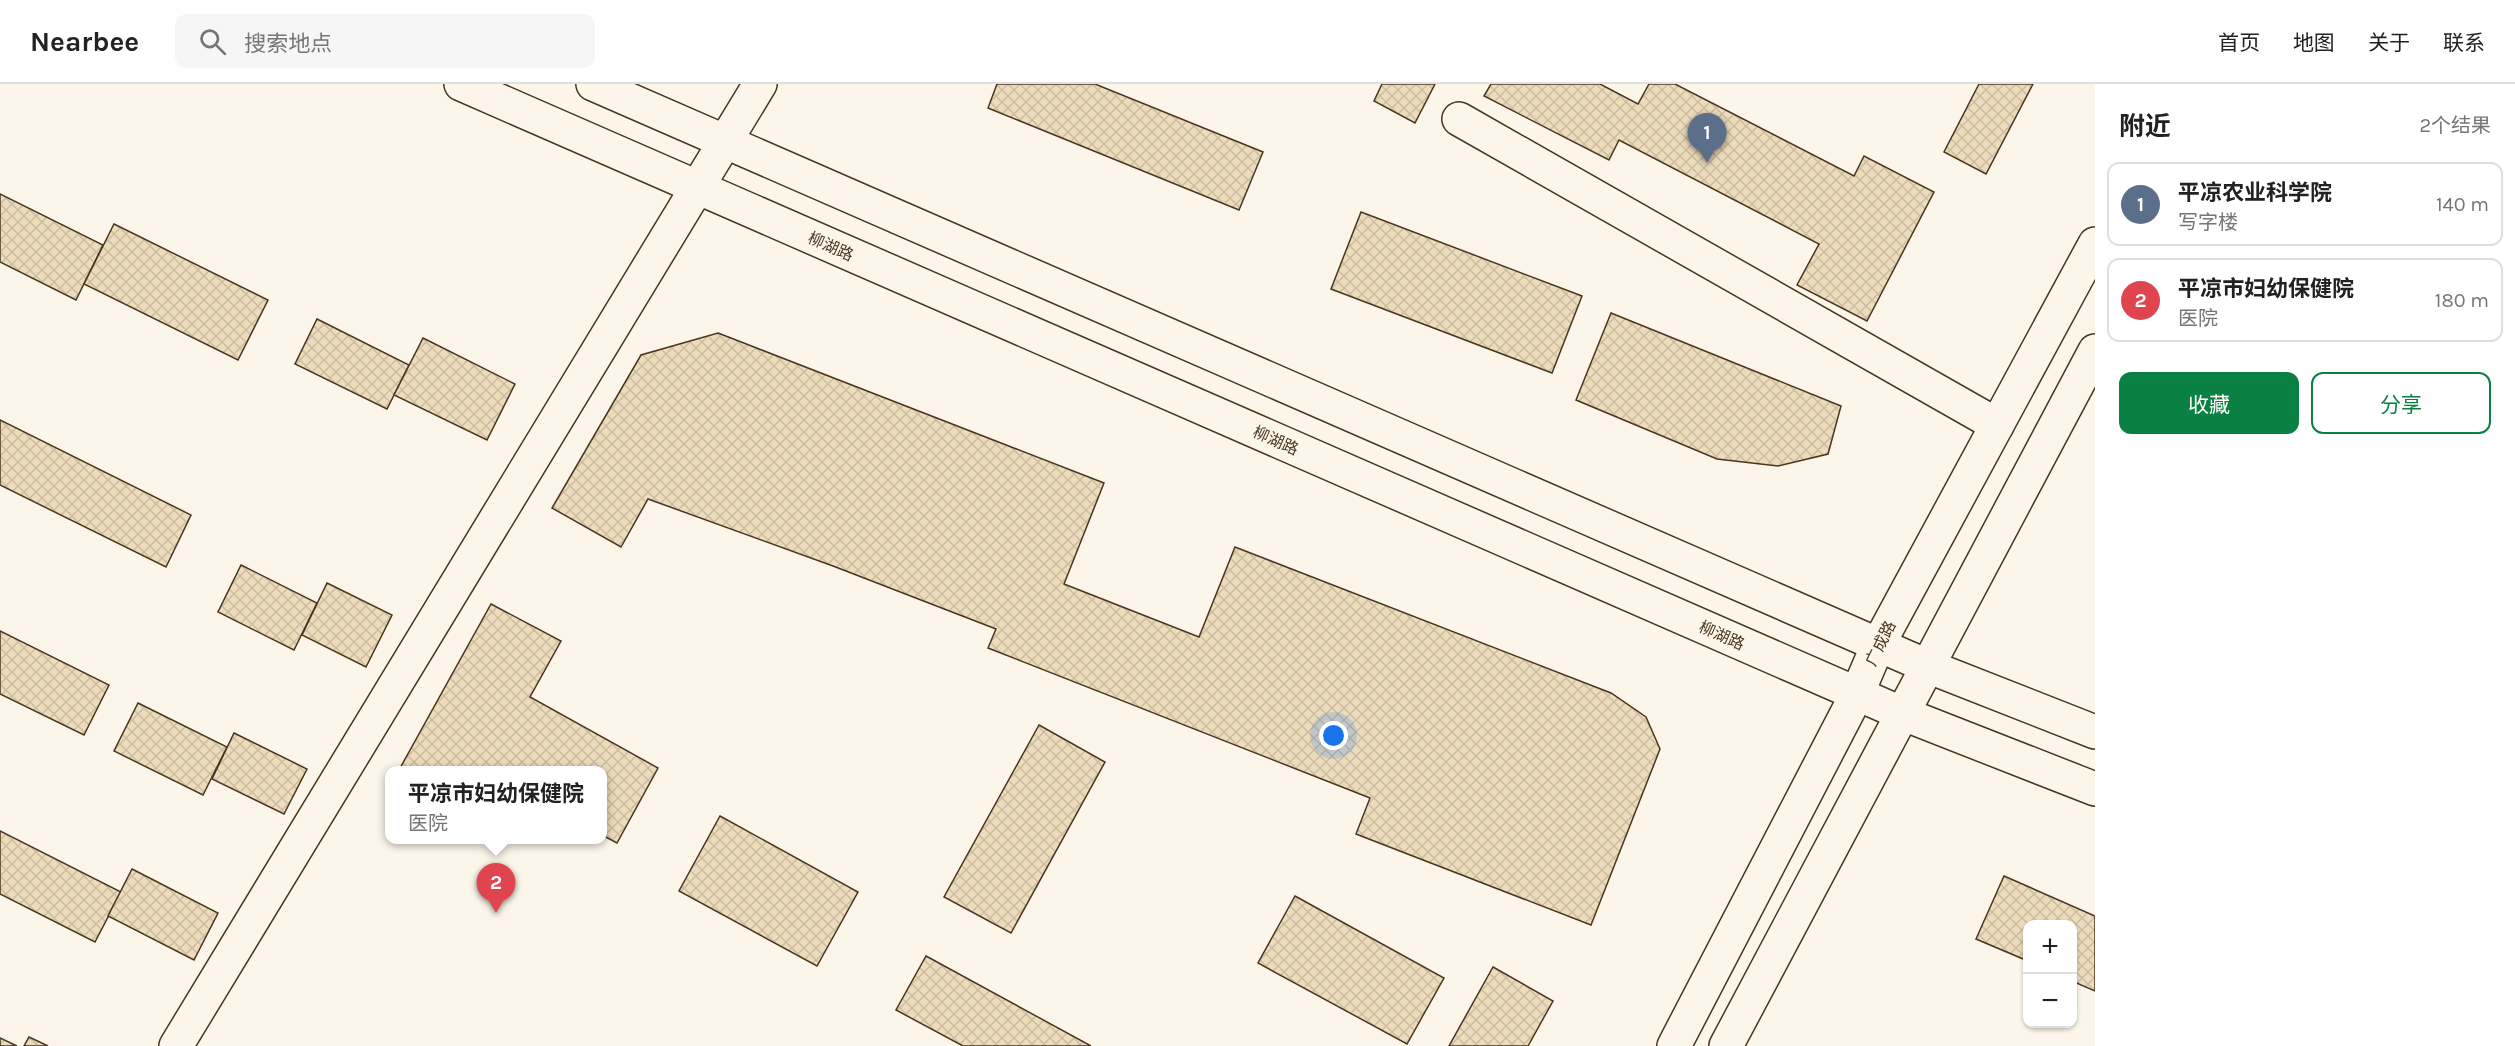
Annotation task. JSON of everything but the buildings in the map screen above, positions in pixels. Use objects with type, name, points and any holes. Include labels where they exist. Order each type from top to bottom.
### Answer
[{"type":"main road","name":"柳湖路","points":[[461,84],[1901,713],[2095,789]]},
{"type":"main road","points":[[593,84],[1878,645],[2095,732]]},
{"type":"main road","points":[[176,1046],[760,84]]},
{"type":"main road","points":[[1459,119],[1997,425]]},
{"type":"main road","name":"广成路","points":[[1674,1046],[1857,694],[1878,645],[2095,244]]},
{"type":"main road","points":[[1726,1046],[2095,351]]},
{"type":"place","name":"平凉农业科学院","points":[[1707,163]]},
{"type":"place","name":"平凉市妇幼保健院","points":[[496,913]]}]
